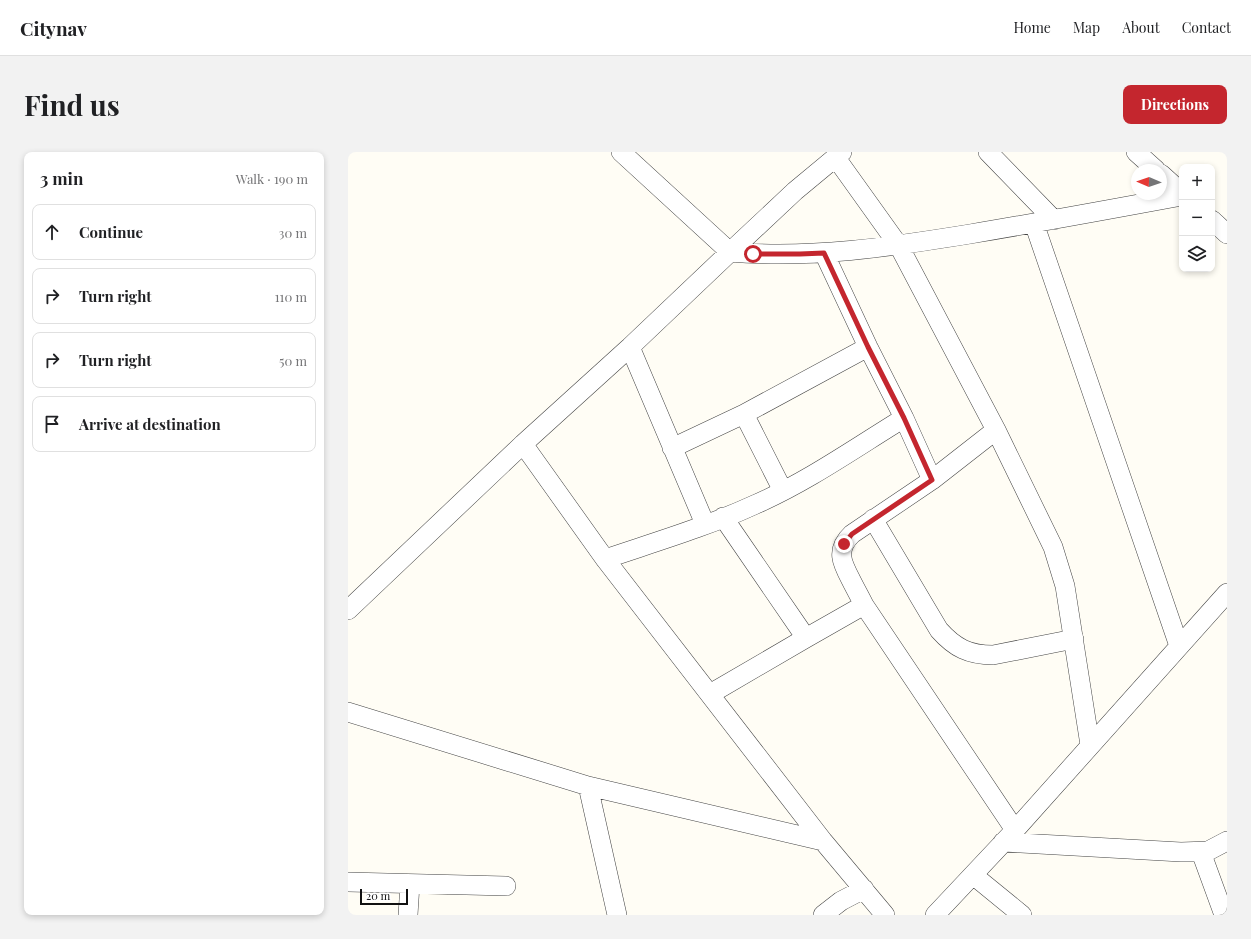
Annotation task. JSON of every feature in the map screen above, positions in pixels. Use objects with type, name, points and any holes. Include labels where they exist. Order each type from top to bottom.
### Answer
[{"type":"street","points":[[621,152],[730,252],[777,255],[824,253],[899,246],[1054,220],[1179,196]]},
{"type":"street","points":[[988,152],[1054,220]]},
{"type":"street","points":[[1136,152],[1149,164]]},
{"type":"street","points":[[348,610],[523,444],[630,347],[795,191],[839,155],[899,246],[996,430],[1052,547],[1065,586],[1090,745]]},
{"type":"street","points":[[1167,180],[1179,192]]},
{"type":"street","points":[[1034,223],[1179,646]]},
{"type":"street","points":[[824,253],[868,347],[904,418],[932,480]]},
{"type":"street","points":[[630,347],[704,524]]},
{"type":"street","points":[[672,448],[744,414],[868,347]]},
{"type":"street","points":[[744,414],[783,491]]},
{"type":"street","points":[[605,559],[754,505],[783,491],[904,418]]},
{"type":"street","points":[[996,430],[932,480],[847,538],[842,550],[842,562],[864,605],[1009,836]]},
{"type":"street","points":[[523,444],[605,559],[823,841],[885,915]]},
{"type":"street","points":[[723,517],[806,638]]},
{"type":"street","points":[[873,519],[939,630],[957,647],[968,652],[981,655],[993,655],[1074,639]]},
{"type":"street","points":[[936,915],[1009,836],[1227,592]]},
{"type":"street","points":[[710,694],[864,605]]},
{"type":"street","points":[[348,712],[588,786],[823,841]]},
{"type":"street","points":[[588,786],[618,915]]},
{"type":"street","points":[[1009,836],[1180,852],[1201,852],[1227,841]]},
{"type":"street","points":[[1201,852],[1224,915]]},
{"type":"street","points":[[973,875],[1022,915]]},
{"type":"street","points":[[348,882],[506,886]]},
{"type":"street","points":[[408,915],[410,884]]},
{"type":"street","points":[[823,915],[841,901],[864,889]]},
{"type":"route","points":[[753,254],[777,255],[824,253],[868,347],[904,418],[932,480],[852,534],[847,538],[844,544]]}]
